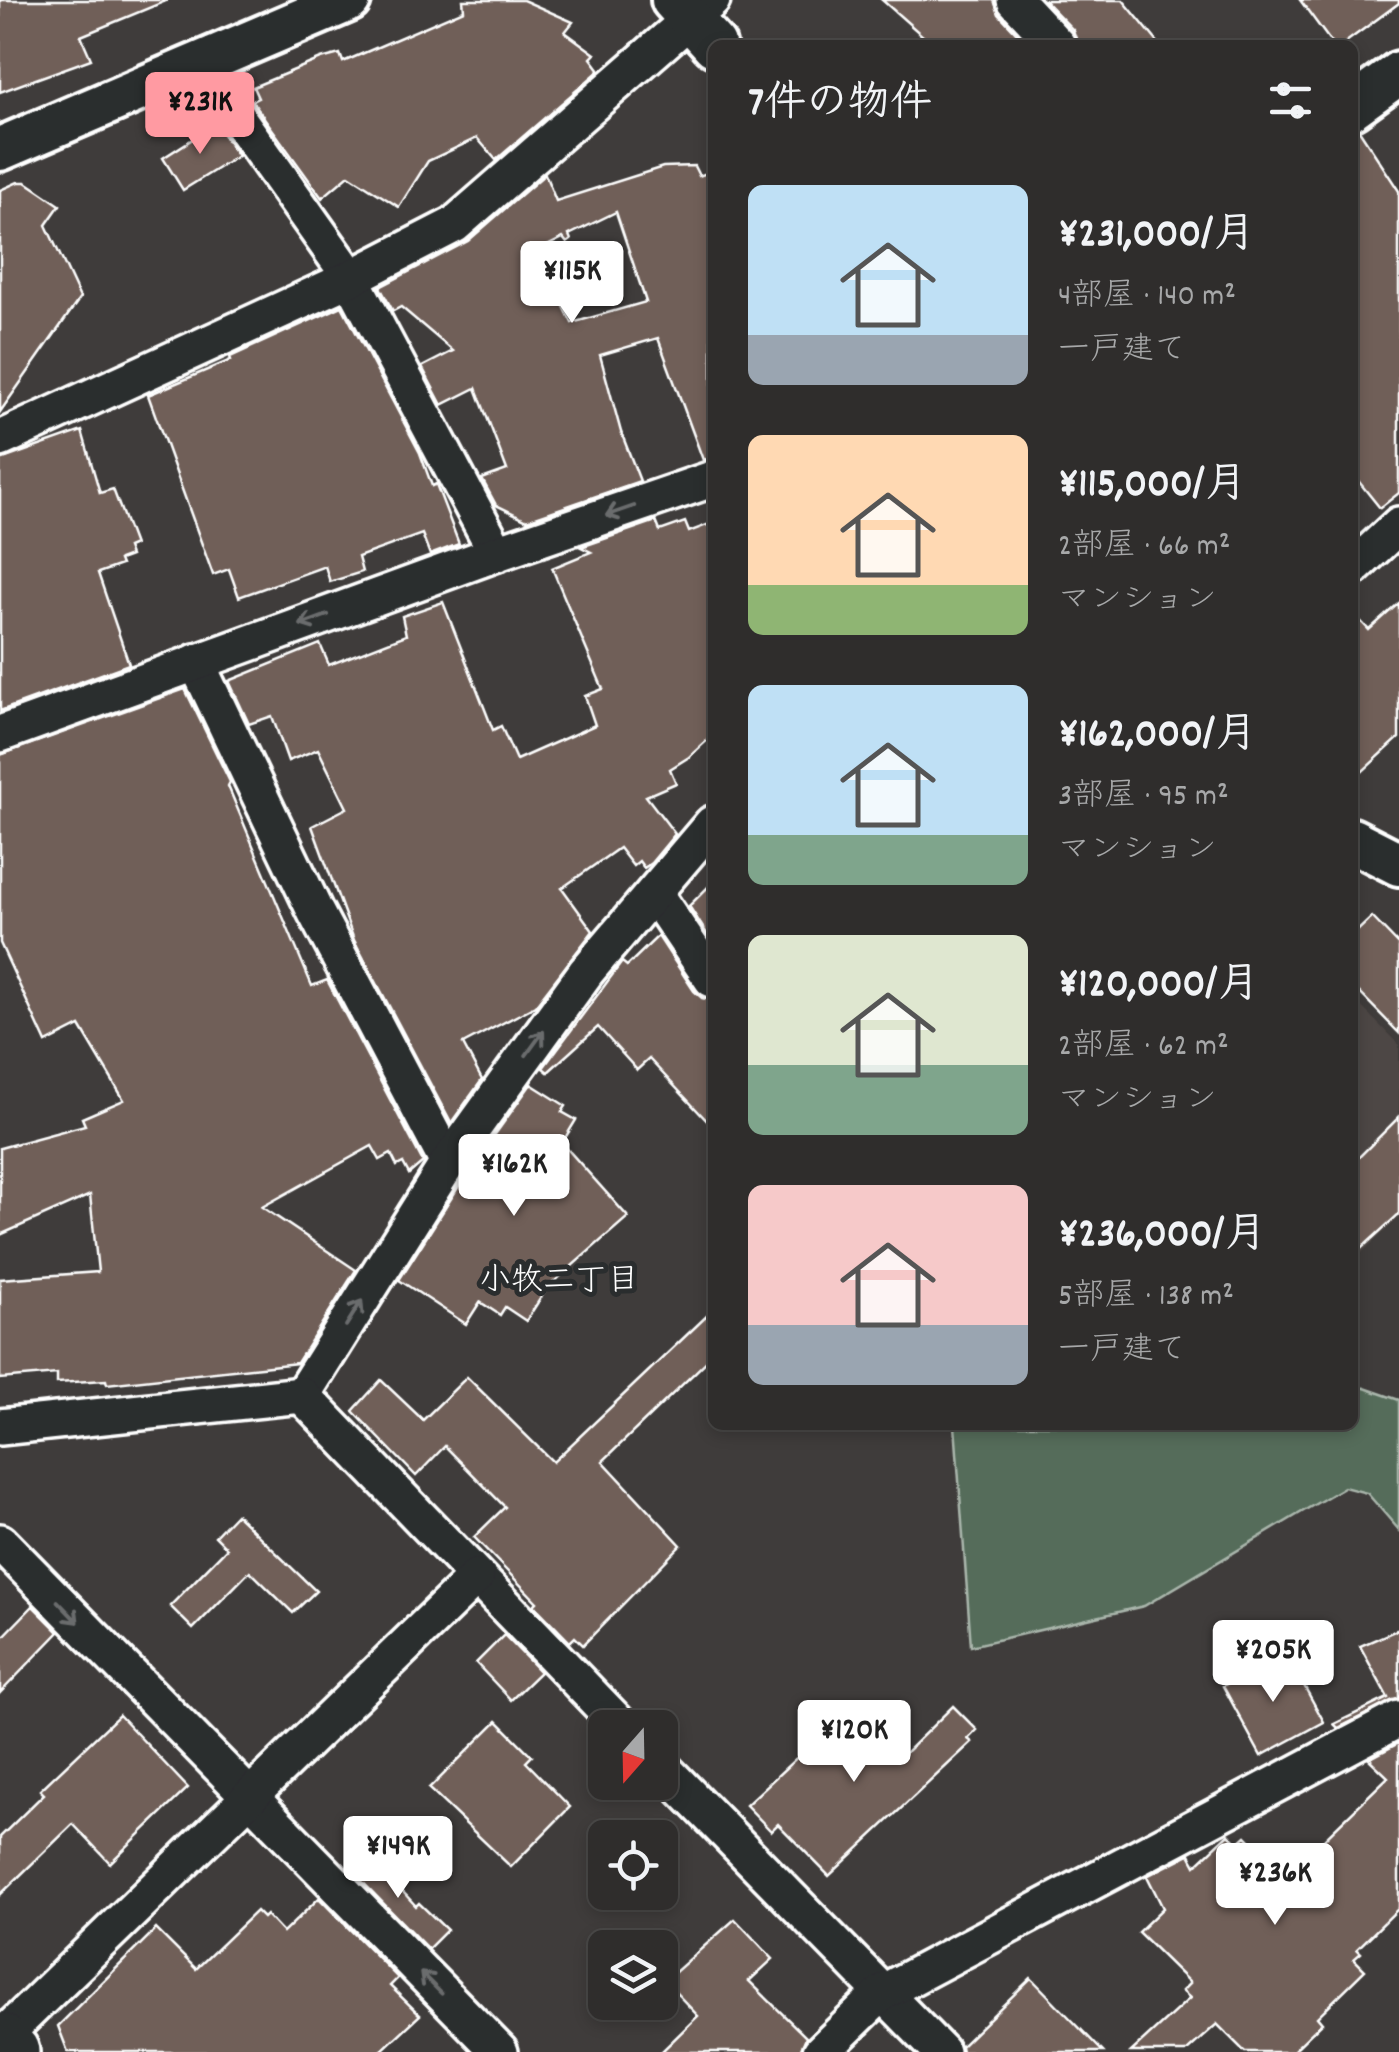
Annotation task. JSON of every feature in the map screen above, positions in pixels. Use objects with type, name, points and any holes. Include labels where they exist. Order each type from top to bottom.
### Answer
[{"type":"highway","points":[[0,2040],[11,2052]]},
{"type":"street","points":[[0,150],[349,0]]},
{"type":"street","points":[[1014,0],[1052,40]]},
{"type":"street","points":[[0,439],[351,278],[454,224],[698,16]]},
{"type":"street","points":[[200,65],[351,278],[498,553]]},
{"type":"street","points":[[1358,103],[1399,73]]},
{"type":"street","points":[[0,734],[708,480]]},
{"type":"street","points":[[1358,563],[1399,524]]},
{"type":"street","points":[[196,662],[315,911],[448,1163]]},
{"type":"street","points":[[302,1395],[448,1163],[586,972],[708,829]]},
{"type":"street","points":[[1358,843],[1399,864]]},
{"type":"street","points":[[654,893],[708,973]]},
{"type":"street","points":[[0,1427],[302,1395]]},
{"type":"street","points":[[302,1395],[605,1710]]},
{"type":"street","points":[[0,1542],[500,2052]]},
{"type":"street","points":[[0,2040],[476,1577]]},
{"type":"street","points":[[821,2052],[882,1992],[1399,1719]]},
{"type":"street","points":[[678,1783],[941,2052]]},
{"type":"shaded area","points":[[1358,1003],[1399,1045],[1399,1218],[1358,1256]]},
{"type":"green space","points":[[1358,1386],[1399,1400],[1399,1530],[1367,1493],[1344,1487],[1144,1606],[971,1646],[955,1430],[1358,1430]]},
{"type":"building","points":[[0,0],[166,1],[81,36],[91,59],[0,92]]},
{"type":"building","points":[[463,0],[523,0],[573,22],[565,32],[595,54],[591,58],[600,70],[496,160],[477,138],[428,161],[399,207],[349,175],[322,198],[252,101],[258,98],[253,87],[321,59],[340,54],[343,62],[464,10]]},
{"type":"building","points":[[882,0],[994,0],[999,14],[1023,40],[927,40]]},
{"type":"building","points":[[1044,0],[1123,0],[1156,40],[1076,40],[1073,30]]},
{"type":"building","points":[[1300,0],[1399,0],[1349,40],[1329,40]]},
{"type":"building","points":[[216,124],[238,156],[183,190],[163,158]]},
{"type":"building","points":[[1358,130],[1399,191],[1399,493],[1380,508],[1358,480]]},
{"type":"building","points":[[694,166],[699,176],[708,173],[708,459],[703,460],[658,338],[600,355],[621,432],[640,481],[527,520],[496,505],[482,479],[507,470],[476,388],[442,405],[422,367],[453,351],[401,307],[393,311],[380,287],[468,241],[545,174],[556,201],[663,167]],"holes":[[[616,212],[646,302],[572,323],[537,251],[563,238],[567,243],[571,240],[569,235]]]},
{"type":"building","points":[[26,182],[60,205],[46,225],[80,298],[0,412],[0,190]]},
{"type":"building","points":[[342,306],[420,453],[432,486],[436,484],[459,544],[430,555],[422,534],[358,557],[362,572],[330,582],[325,566],[239,597],[229,569],[213,575],[148,395]]},
{"type":"building","points":[[82,431],[100,493],[113,489],[134,545],[127,548],[130,556],[119,560],[121,565],[98,573],[129,664],[0,711],[0,460]]},
{"type":"building","points":[[656,521],[660,531],[685,522],[689,532],[708,525],[708,740],[670,769],[676,783],[646,796],[675,834],[651,863],[644,868],[639,861],[633,866],[619,848],[562,888],[593,931],[535,1006],[463,1044],[482,1080],[451,1123],[354,940],[312,826],[347,808],[318,749],[288,761],[272,716],[249,724],[229,681],[320,644],[329,665],[406,635],[402,616],[443,602],[493,730],[501,726],[516,760],[595,725],[585,696],[603,689],[552,568],[591,552],[581,547]]},
{"type":"building","points":[[1399,603],[1399,738],[1358,776],[1358,618],[1369,630]]},
{"type":"building","points":[[185,689],[230,782],[228,786],[312,986],[327,980],[423,1162],[409,1174],[403,1163],[397,1166],[391,1154],[380,1160],[372,1146],[262,1207],[356,1270],[297,1363],[107,1384],[106,1380],[57,1383],[57,1374],[0,1379],[0,1279],[98,1272],[90,1195],[0,1235],[0,1148],[85,1125],[82,1118],[124,1100],[80,1026],[46,1043],[0,943],[0,755]]},
{"type":"building","points":[[708,887],[708,936],[689,906]]},
{"type":"building","points":[[1372,917],[1399,945],[1399,1033],[1358,991],[1358,930]]},
{"type":"building","points":[[658,936],[694,991],[708,999],[708,1122],[649,1059],[637,1070],[598,1027],[548,1072],[543,1068],[622,962],[627,966]]},
{"type":"building","points":[[531,1084],[566,1106],[562,1112],[576,1120],[562,1143],[628,1217],[547,1288],[526,1321],[505,1307],[500,1315],[480,1302],[466,1324],[399,1280],[466,1175]]},
{"type":"building","points":[[1399,1117],[1399,1214],[1358,1252],[1358,1158]]},
{"type":"building","points":[[708,1315],[708,1360],[603,1461],[681,1545],[583,1645],[575,1637],[570,1642],[474,1537],[505,1507],[445,1446],[416,1476],[353,1411],[381,1380],[423,1420],[467,1377],[553,1462]]},
{"type":"building","points":[[236,1514],[316,1591],[293,1613],[250,1571],[193,1629],[170,1606],[227,1548],[215,1536]]},
{"type":"building","points":[[33,1606],[59,1632],[0,1693],[0,1640]]},
{"type":"building","points":[[1399,1629],[1399,1698],[1338,1728],[1334,1724],[1388,1698],[1360,1646]]},
{"type":"building","points":[[504,1635],[540,1672],[511,1700],[476,1663]]},
{"type":"building","points":[[1282,1654],[1324,1722],[1261,1756],[1223,1686]]},
{"type":"building","points":[[953,1706],[977,1730],[968,1739],[972,1742],[829,1876],[778,1824],[771,1831],[746,1805],[850,1708],[899,1759]]},
{"type":"building","points":[[119,1715],[188,1788],[110,1863],[73,1824],[0,1895],[0,1837],[44,1794],[40,1790]]},
{"type":"building","points":[[497,1721],[532,1756],[526,1762],[570,1807],[511,1867],[429,1789]]},
{"type":"building","points":[[1399,1743],[1399,1908],[1357,1949],[1361,1953],[1354,1959],[1365,1970],[1317,2017],[1322,2023],[1292,2052],[1245,2052],[1217,2024],[1186,2052],[1131,2052],[1190,1998],[1182,1991],[1190,1983],[1138,1932],[1163,1908],[1147,1876],[1190,1854],[1196,1865],[1229,1834],[1238,1843],[1246,1836],[1286,1876],[1388,1777],[1369,1759]]},
{"type":"building","points":[[366,1852],[416,1906],[419,1903],[447,1930],[428,1949],[349,1868]]},
{"type":"building","points":[[319,1898],[398,1978],[390,1986],[420,2015],[380,2052],[68,2052],[58,2026],[156,1929],[196,1969],[256,1911],[263,1918],[266,1915],[283,1933]]},
{"type":"building","points":[[735,1919],[773,1959],[749,1981],[806,2037],[800,2052],[661,2052],[698,2016],[678,1995],[678,1969]]},
{"type":"building","points":[[1031,1978],[1103,2052],[962,2052],[961,2046]]},
{"type":"district","name":"小牧二丁目","points":[[559,1283]]}]
